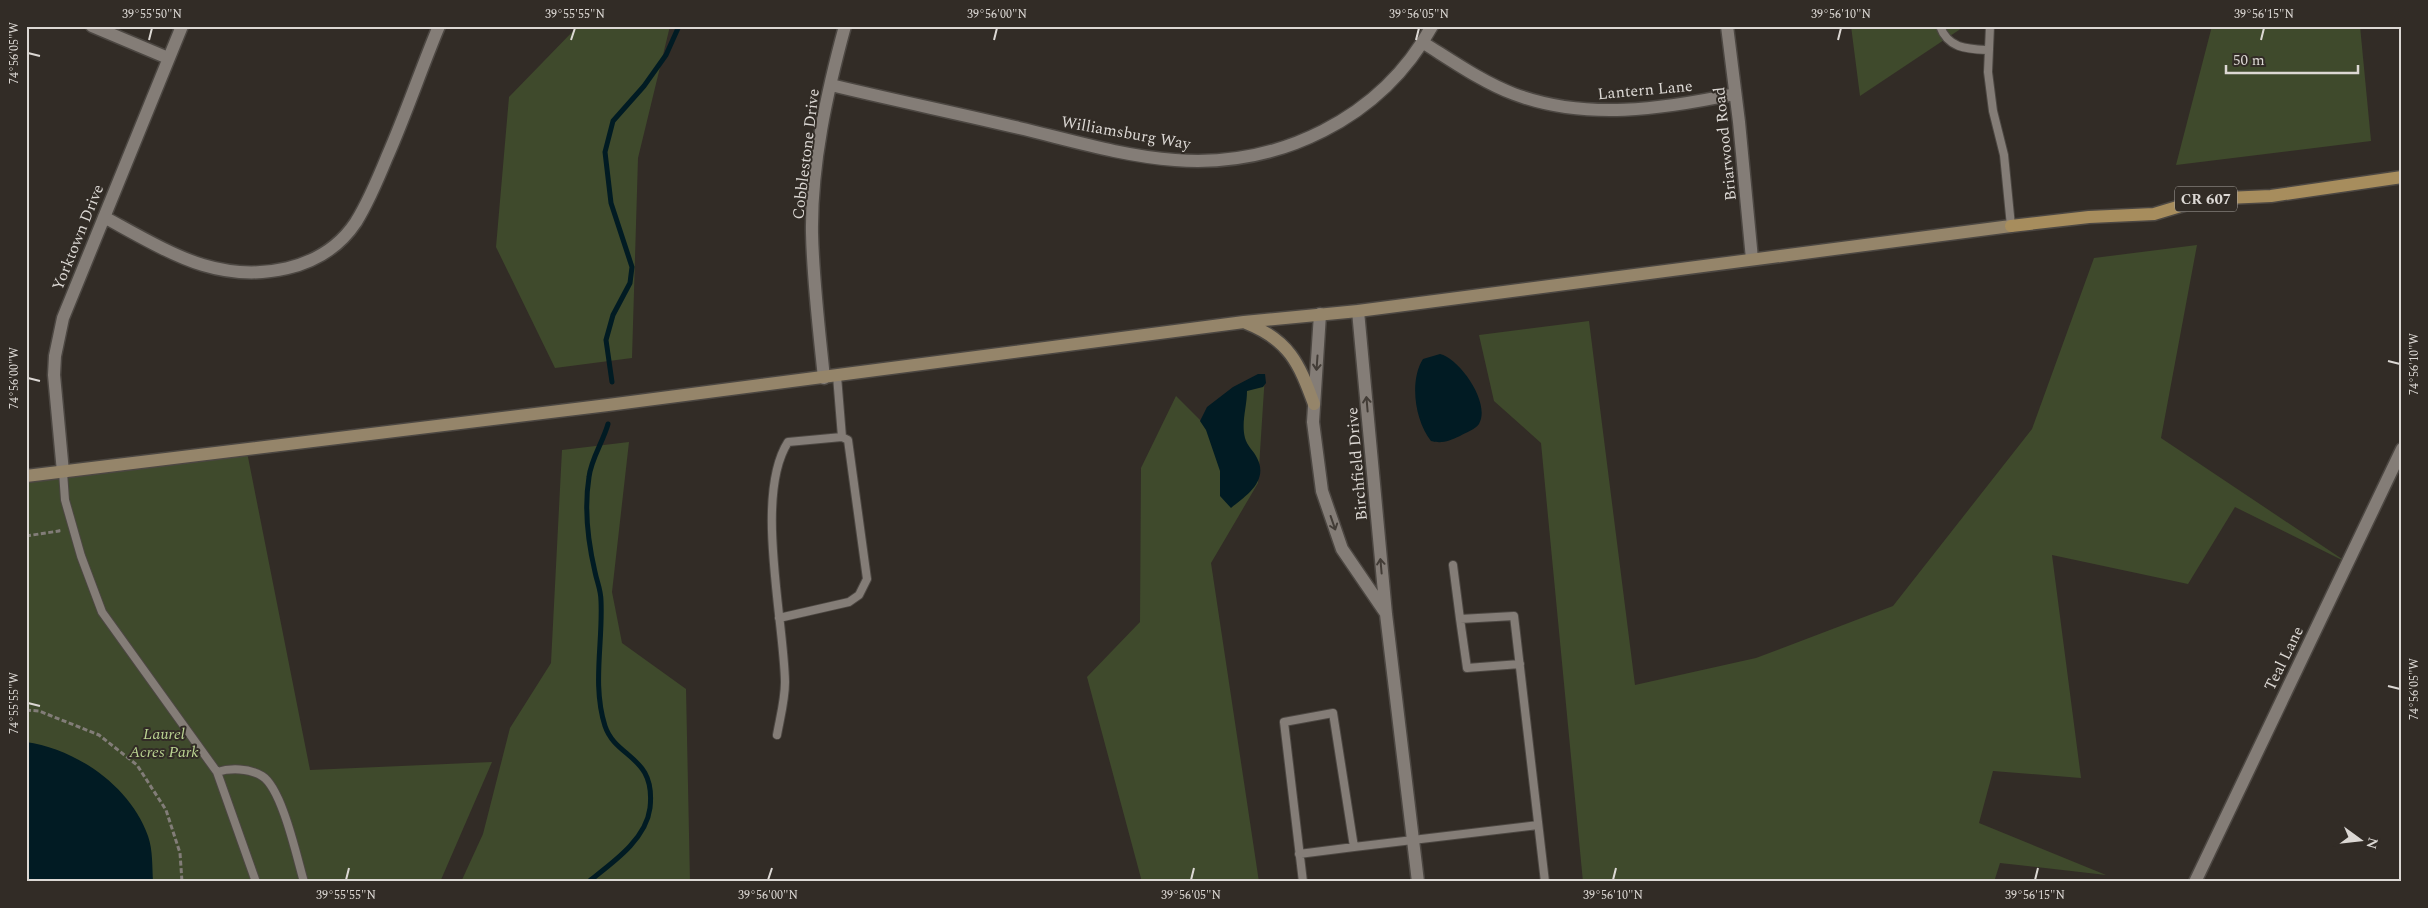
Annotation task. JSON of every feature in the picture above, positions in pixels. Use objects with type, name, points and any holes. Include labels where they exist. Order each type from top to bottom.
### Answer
[{"type":"main road","name":"CR 607","points":[[2011,226],[2089,217],[2154,214],[2204,199],[2271,196],[2402,177]]},
{"type":"main road","points":[[26,476],[824,378],[1244,322],[1358,311],[1752,258],[2011,226]]},
{"type":"main road","points":[[1244,322],[1264,330],[1285,345],[1302,371],[1314,404]]},
{"type":"street","points":[[92,26],[168,58]]},
{"type":"street","name":"Yorktown Drive","points":[[62,472],[55,392],[55,356],[63,318],[182,26]]},
{"type":"street","points":[[104,216],[137,235],[202,265],[228,270],[261,272],[288,269],[326,252],[356,222],[377,182],[440,26]]},
{"type":"street","name":"Cobblestone Drive","points":[[824,378],[814,281],[812,232],[818,157],[831,85],[845,26]]},
{"type":"street","name":"Williamsburg Way","points":[[831,85],[1119,151],[1172,160],[1226,160],[1278,150],[1326,130],[1367,103],[1385,88],[1422,42],[1432,26]]},
{"type":"street","name":"Briarwood Road","points":[[1727,26],[1752,258]]},
{"type":"street","name":"Lantern Lane","points":[[1422,42],[1496,86],[1515,94],[1556,106],[1601,111],[1644,109],[1735,94]]},
{"type":"street","name":"Birchfield Drive","points":[[1358,311],[1386,614],[1418,882]]},
{"type":"street","name":"Birchfield Drive","points":[[1320,314],[1313,422],[1322,491],[1342,549],[1386,614]]},
{"type":"street","name":"Teal Lane","points":[[2195,882],[2402,449]]},
{"type":"lane","points":[[1940,26],[1943,35],[1958,48],[1989,50]]},
{"type":"lane","points":[[1990,26],[1988,72],[1993,111],[2004,155],[2011,226]]},
{"type":"lane","points":[[837,376],[842,437]]},
{"type":"lane","points":[[777,735],[785,684],[778,618],[772,513],[774,487],[783,449],[788,442],[842,437],[848,440],[867,580],[864,589],[849,602],[778,618]]},
{"type":"lane","points":[[62,472],[65,500],[81,556],[102,612],[217,772],[256,882]]},
{"type":"lane","points":[[1453,565],[1467,668],[1520,664]]},
{"type":"lane","points":[[1460,619],[1514,616],[1545,882]]},
{"type":"lane","points":[[1302,882],[1284,722],[1333,713],[1354,847]]},
{"type":"lane","points":[[217,772],[239,769],[262,776],[279,798],[304,882]]},
{"type":"lane","points":[[1300,854],[1538,825]]},
{"type":"path","points":[[26,536],[59,531],[57,523]]},
{"type":"path","points":[[26,710],[39,712],[99,735],[137,765],[166,810],[180,853],[182,882]]},
{"type":"green space","points":[[578,26],[670,26],[638,158],[632,358],[555,368],[496,247],[509,97]]},
{"type":"green space","points":[[1851,26],[1965,26],[1860,96]]},
{"type":"green space","points":[[2212,26],[2360,26],[2371,141],[2176,165]]},
{"type":"green space","points":[[2197,245],[2161,438],[2348,563],[2235,507],[2188,584],[2052,555],[2081,778],[1993,771],[1979,823],[2106,875],[2000,863],[1994,882],[1583,882],[1541,443],[1494,401],[1479,335],[1589,321],[1635,685],[1756,658],[1893,606],[2032,429],[2094,258]]},
{"type":"green space","points":[[1265,374],[1258,483],[1211,563],[1259,882],[1142,882],[1087,677],[1140,622],[1141,468],[1176,396],[1201,421]]},
{"type":"green space","points":[[629,442],[612,592],[622,643],[686,689],[690,882],[461,882],[483,834],[510,728],[551,663],[562,450]]},
{"type":"green space","name":"Laurel Acres Park","points":[[246,447],[310,770],[492,762],[440,882],[26,882],[26,475]]},
{"type":"water","points":[[1440,354],[1456,364],[1472,383],[1481,405],[1482,415],[1478,426],[1445,442],[1431,441],[1425,433],[1418,412],[1415,389],[1416,378],[1423,359]]},
{"type":"water","points":[[1258,374],[1265,374],[1266,383],[1263,387],[1247,391],[1244,432],[1246,441],[1257,458],[1260,474],[1258,481],[1249,493],[1231,508],[1220,496],[1220,471],[1206,430],[1200,421],[1207,407],[1233,387]]},
{"type":"water","points":[[26,742],[45,746],[83,762],[100,773],[129,802],[140,818],[150,841],[153,882],[26,882]]},
{"type":"waterway","points":[[612,382],[606,340],[613,315],[630,283],[632,267],[611,203],[605,152],[613,121],[644,86],[666,55],[679,26]]},
{"type":"waterway","points":[[588,882],[617,859],[635,840],[647,820],[650,808],[650,791],[647,777],[641,767],[610,737],[601,711],[599,695],[601,597],[590,549],[587,501],[590,470],[608,424]]}]
